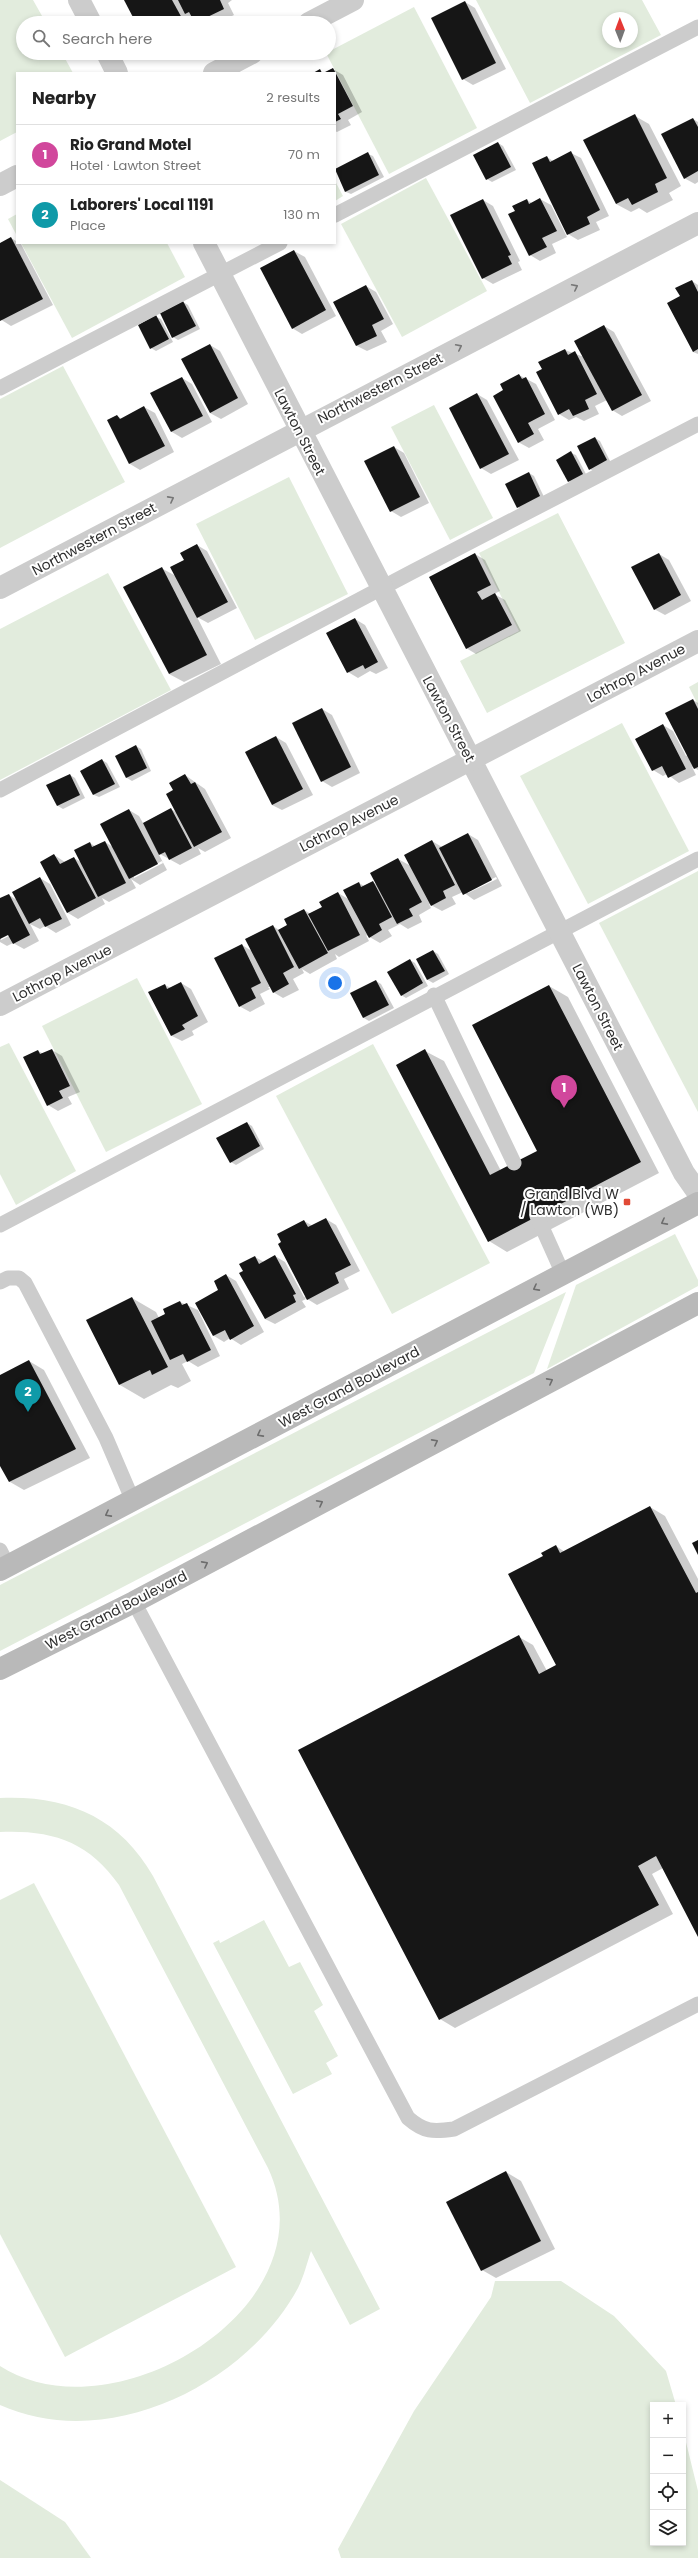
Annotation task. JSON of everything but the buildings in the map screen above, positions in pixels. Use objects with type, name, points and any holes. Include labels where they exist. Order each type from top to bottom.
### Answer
[{"type":"main road","name":"West Grand Boulevard","points":[[3,1562],[132,1501],[698,1203]]},
{"type":"main road","name":"West Grand Boulevard","points":[[0,1669],[134,1602],[698,1303]]},
{"type":"street","points":[[79,0],[87,16]]},
{"type":"street","points":[[322,16],[353,0]]},
{"type":"street","points":[[110,60],[116,72]]},
{"type":"street","points":[[216,72],[239,60]]},
{"type":"street","points":[[0,185],[16,177]]},
{"type":"street","name":"Northwestern Street","points":[[0,588],[299,430],[698,223]]},
{"type":"street","name":"Lawton Street","points":[[205,244],[381,589],[684,1173],[698,1193]]},
{"type":"street","name":"Lothrop Avenue","points":[[0,1005],[698,641]]},
{"type":"lane","points":[[336,213],[698,27]]},
{"type":"lane","points":[[0,388],[278,244]]},
{"type":"lane","points":[[0,790],[698,424]]},
{"type":"lane","points":[[0,1225],[434,995],[698,859]]},
{"type":"lane","points":[[434,995],[514,1163]]},
{"type":"lane","points":[[537,1216],[563,1274]]},
{"type":"lane","points":[[0,1282],[8,1278],[19,1278],[24,1284],[106,1438],[132,1501]]},
{"type":"lane","points":[[134,1602],[400,2104],[408,2118],[419,2128],[435,2131],[454,2129],[698,2004]]},
{"type":"green space","points":[[0,0],[33,0],[42,16],[16,16],[16,60],[66,60],[72,72],[16,72],[16,133],[0,141]]},
{"type":"green space","points":[[476,0],[642,0],[661,35],[638,47],[638,12],[602,12],[602,48],[636,48],[530,103]]},
{"type":"green space","points":[[414,7],[477,128],[389,174],[330,60],[336,60],[336,48]]},
{"type":"green space","points":[[426,178],[487,291],[402,337],[341,224]]},
{"type":"green space","points":[[336,183],[343,196],[336,200]]},
{"type":"green space","points":[[16,215],[16,234],[8,219]]},
{"type":"green space","points":[[22,244],[168,244],[185,277],[72,338]]},
{"type":"green space","points":[[63,366],[125,482],[0,548],[0,399]]},
{"type":"green space","points":[[434,405],[493,518],[450,540],[391,427]]},
{"type":"green space","points":[[289,477],[348,594],[255,640],[196,524]]},
{"type":"green space","points":[[558,513],[625,643],[487,713],[460,661],[519,631],[479,553]]},
{"type":"green space","points":[[108,573],[171,690],[0,780],[0,629]]},
{"type":"green space","points":[[698,682],[698,705],[689,687]]},
{"type":"green space","points":[[622,723],[689,851],[588,904],[520,776]]},
{"type":"green space","points":[[698,871],[698,1112],[599,923]]},
{"type":"green space","points":[[137,978],[202,1104],[106,1152],[42,1026]]},
{"type":"green space","points":[[9,1043],[76,1171],[16,1205],[0,1174],[0,1047]]},
{"type":"green space","points":[[373,1044],[490,1263],[392,1314],[276,1096]]},
{"type":"green space","points":[[675,1234],[698,1280],[698,1286],[547,1369],[576,1285]]},
{"type":"green space","points":[[566,1292],[534,1373],[0,1651],[0,1585]]},
{"type":"green space","points":[[0,1798],[24,1798],[47,1801],[69,1806],[89,1814],[124,1838],[139,1856],[153,1876],[380,2309],[350,2325],[311,2251],[298,2288],[274,2323],[244,2354],[209,2381],[169,2401],[127,2415],[84,2421],[41,2418],[0,2405],[0,2366],[47,2384],[99,2385],[152,2372],[201,2346],[242,2311],[269,2267],[280,2219],[268,2168],[119,1885],[95,1858],[81,1848],[67,1841],[36,1833],[0,1832]]},
{"type":"green space","points":[[34,1883],[236,2267],[65,2357],[0,2234],[0,1900]]},
{"type":"green space","points":[[264,1920],[289,1967],[300,1962],[323,2005],[314,2011],[338,2056],[326,2063],[332,2074],[293,2094],[213,1943],[219,1940],[220,1943]]},
{"type":"green space","points":[[495,2281],[561,2281],[614,2316],[666,2371],[675,2402],[650,2402],[650,2546],[686,2546],[686,2442],[698,2491],[698,2558],[341,2558],[338,2549],[414,2411],[491,2297]]},
{"type":"green space","points":[[0,2480],[65,2522],[91,2558],[0,2558]]},
{"type":"place","name":"Rio Grand Motel","points":[[564,1108]]},
{"type":"place","name":"Grand Blvd W / Lawton (WB)","points":[[627,1202]]},
{"type":"place","name":"Laborers' Local 1191","points":[[28,1412]]}]
